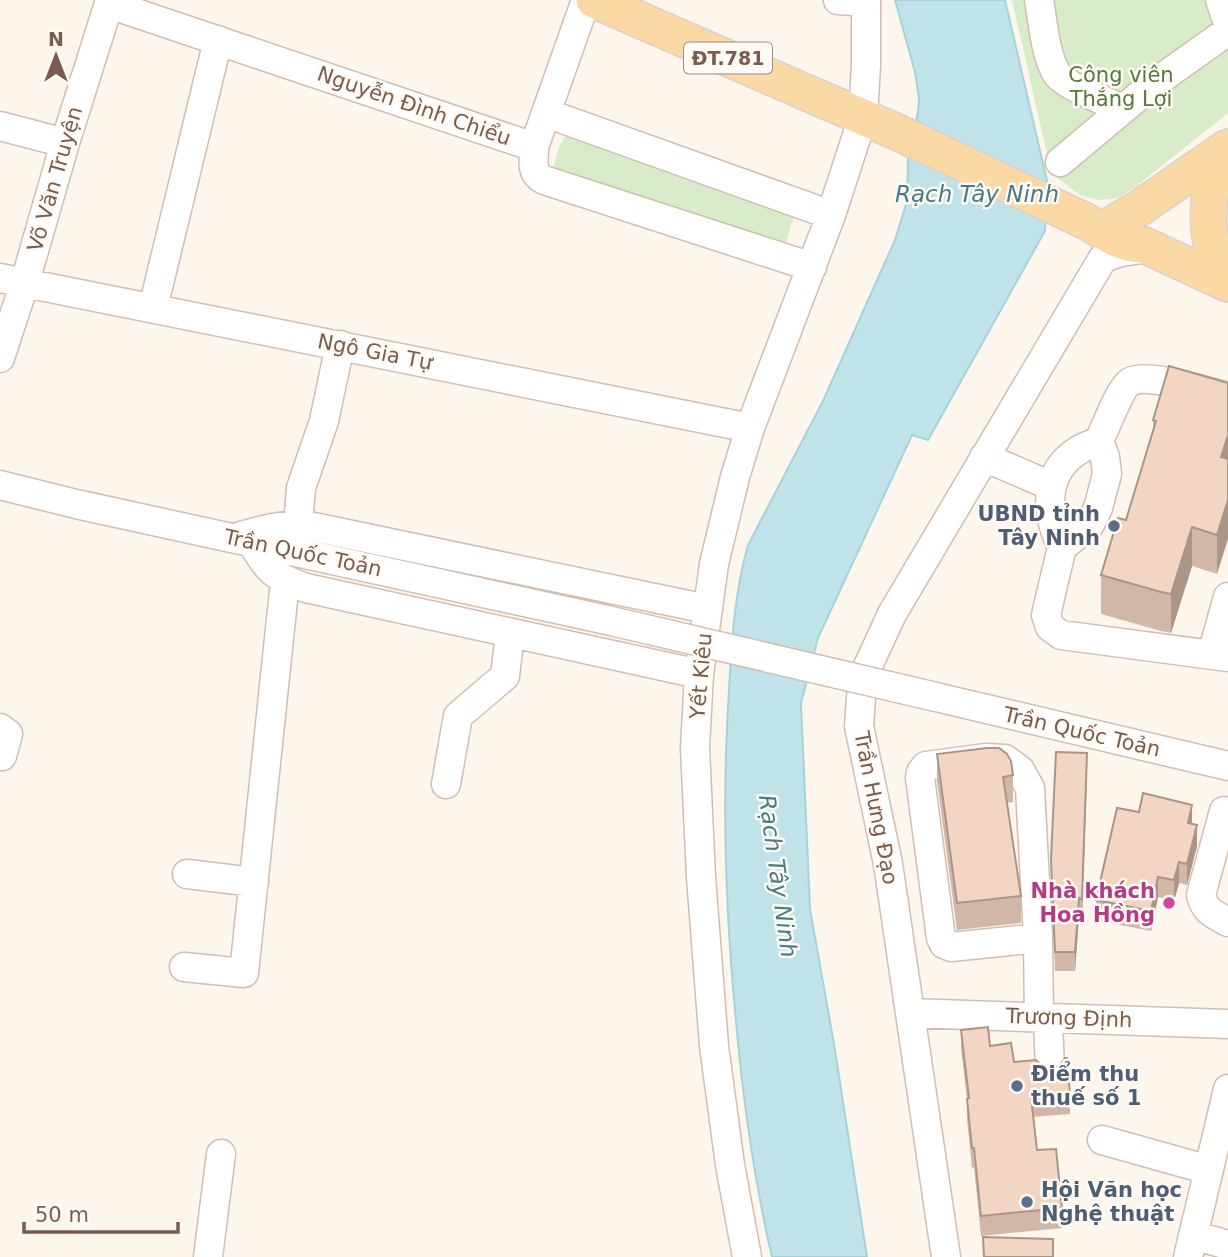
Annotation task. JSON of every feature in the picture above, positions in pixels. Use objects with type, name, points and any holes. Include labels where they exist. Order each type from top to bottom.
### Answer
[{"type":"main road","name":"ĐT.781","points":[[594,0],[897,132],[1097,234]]},
{"type":"main road","name":"Trần Hưng Đạo","points":[[1097,234],[1223,152]]},
{"type":"main road","points":[[1223,152],[1211,184],[1208,212],[1209,232],[1216,258],[1228,282]]},
{"type":"main road","points":[[1097,234],[1115,228],[1137,237],[1147,247],[1228,282]]},
{"type":"street","points":[[534,148],[586,0]]},
{"type":"street","points":[[838,0],[866,1]]},
{"type":"street","points":[[1039,0],[1049,54],[1057,76],[1123,110]]},
{"type":"street","points":[[1220,0],[1228,23]]},
{"type":"street","name":"Yết Kiêu","points":[[747,1257],[730,1165],[714,1046],[701,877],[695,748],[699,674],[714,564],[735,477],[750,428],[813,267],[863,117],[866,1]]},
{"type":"street","name":"Nguyễn Đình Chiểu","points":[[109,2],[534,148],[533,169],[540,178],[813,267]]},
{"type":"street","name":"Võ Văn Truyện","points":[[0,358],[12,280],[65,143],[109,2]]},
{"type":"street","points":[[1060,162],[1152,85],[1228,31]]},
{"type":"street","points":[[153,308],[218,40]]},
{"type":"street","points":[[546,113],[831,215]]},
{"type":"street","points":[[0,126],[65,143]]},
{"type":"street","name":"Trần Hưng Đạo","points":[[946,1257],[888,864],[859,726],[862,685],[892,614],[984,457],[1097,234]]},
{"type":"street","name":"Ngô Gia Tự","points":[[12,280],[750,428]]},
{"type":"street","points":[[298,525],[300,488],[324,421],[340,345]]},
{"type":"street","points":[[1228,397],[1148,379],[1130,382],[1123,389],[1099,441],[1079,450],[1067,460],[1051,486],[1050,508],[1062,547],[1046,615],[1054,632],[1061,635],[1220,655],[1228,597]]},
{"type":"street","points":[[1062,547],[1089,526],[1098,508],[1107,474],[1099,441]]},
{"type":"street","points":[[984,457],[1051,486]]},
{"type":"street","name":"Trần Quốc Toản","points":[[0,485],[607,621],[1228,766]]},
{"type":"street","points":[[699,674],[306,588],[285,581],[264,565],[243,540],[270,528],[298,525],[708,609]]},
{"type":"street","points":[[184,967],[244,972],[285,581]]},
{"type":"street","points":[[446,784],[458,716],[505,676],[510,633]]},
{"type":"street","points":[[0,727],[8,734],[2,756]]},
{"type":"street","points":[[1038,938],[951,947],[944,944],[941,938],[920,778],[926,766],[1005,759],[1020,770],[1030,788],[1038,938],[1050,1072]]},
{"type":"street","points":[[1224,811],[1201,895],[1203,905],[1210,912],[1228,922]]},
{"type":"street","points":[[187,874],[254,882]]},
{"type":"street","name":"Trương Định","points":[[911,1013],[1228,1024]]},
{"type":"street","points":[[1226,1104],[1191,1246],[1228,1245]]},
{"type":"street","points":[[1102,1140],[1209,1170]]},
{"type":"street","points":[[208,1257],[221,1154]]},
{"type":"green space","name":"Công viên Thắng Lợi","points":[[1012,0],[1228,0],[1228,113],[1118,198],[1098,200],[1080,195],[1058,179],[1047,154]]},
{"type":"green space","points":[[568,133],[794,216],[784,249],[553,173],[558,152]]},
{"type":"water","name":"Rạch Tây Ninh","points":[[895,0],[1005,0],[1048,185],[1045,231],[928,440],[912,435],[818,638],[801,703],[810,909],[867,1257],[772,1257],[746,1110],[730,943],[725,786],[734,626],[748,545],[823,401],[895,240],[907,201],[908,160],[919,99],[915,72]]},
{"type":"building","points":[[1169,366],[1228,383],[1228,435],[1221,457],[1228,459],[1228,500],[1217,535],[1192,527],[1171,594],[1101,575],[1118,518],[1126,520],[1156,421],[1153,420]]},
{"type":"building","points":[[999,748],[1011,761],[1013,775],[1003,777],[1021,896],[957,903],[937,754]]},
{"type":"building","points":[[1056,752],[1087,753],[1082,899],[1079,898],[1075,952],[1055,952],[1051,859]]},
{"type":"building","points":[[1143,793],[1192,805],[1188,823],[1197,825],[1187,864],[1179,862],[1174,880],[1158,877],[1151,911],[1096,900],[1117,808],[1139,812]]},
{"type":"building","name":"Điểm thu thuế số 1","points":[[988,1027],[990,1046],[1011,1043],[1014,1062],[1036,1060],[1043,1067],[1051,1069],[1067,1058],[1070,1094],[1031,1097],[1037,1150],[1056,1149],[1062,1208],[981,1216],[961,1030]]},
{"type":"building","points":[[983,1237],[1053,1239],[1053,1257],[984,1257]]},
{"type":"place","name":"UBND tỉnh Tây Ninh","points":[[1114,526]]},
{"type":"place","name":"Nhà khách Hoa Hồng","points":[[1169,903]]},
{"type":"place","name":"Điểm thu thuế số 1","points":[[1017,1086]]},
{"type":"place","name":"Hội Văn học Nghệ thuật","points":[[1027,1202]]}]
